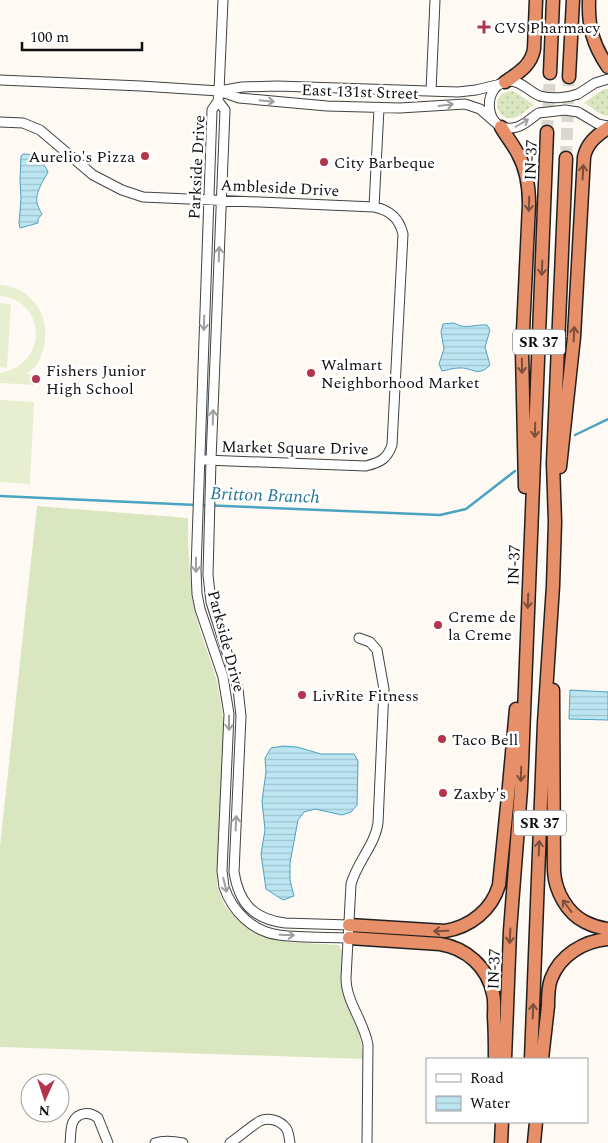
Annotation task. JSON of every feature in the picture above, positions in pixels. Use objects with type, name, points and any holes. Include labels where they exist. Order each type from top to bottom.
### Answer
[{"type":"highway","points":[[503,83],[523,69],[532,56],[536,0]]},
{"type":"highway","points":[[550,73],[553,0]]},
{"type":"highway","points":[[569,77],[572,0]]},
{"type":"highway","points":[[589,0],[588,17],[591,34],[599,53],[608,67]]},
{"type":"highway","points":[[498,125],[522,161],[529,186],[522,352],[526,509],[530,553]]},
{"type":"highway","points":[[555,522],[573,353],[584,158],[586,149],[591,141],[608,127]]},
{"type":"highway","name":"IN-37","points":[[505,1058],[510,932],[521,789],[547,132]]},
{"type":"highway","name":"SR 37","points":[[531,1058],[544,723],[553,586],[555,522],[552,463],[566,158]]},
{"type":"highway","points":[[553,586],[554,877],[562,899],[573,913],[590,925],[608,929]]},
{"type":"highway","points":[[349,932],[452,930],[473,921],[482,914],[492,901],[499,885],[510,786],[517,688],[526,655]]},
{"type":"highway","points":[[349,932],[440,944],[453,947],[471,957],[487,977],[493,993],[495,1058]]},
{"type":"highway","points":[[542,1058],[549,989],[554,973],[562,961],[574,950],[586,944],[608,940]]},
{"type":"highway","points":[[495,1123],[495,1143]]},
{"type":"highway","points":[[501,1143],[502,1123]]},
{"type":"highway","points":[[528,1143],[529,1123]]},
{"type":"highway","points":[[534,1143],[536,1123]]},
{"type":"street","points":[[218,101],[223,0]]},
{"type":"street","points":[[431,91],[435,0]]},
{"type":"street","points":[[608,79],[595,83],[578,94],[552,97],[532,93],[521,84],[513,82],[503,83],[490,96],[489,105],[490,114],[498,125],[507,128],[518,127],[540,113],[565,110],[578,112],[598,124],[608,127]]},
{"type":"street","name":"East 131st Street","points":[[0,80],[219,91],[258,86],[468,91],[503,83]]},
{"type":"street","name":"East 131st Street","points":[[219,91],[239,98],[326,106],[420,108],[466,104],[480,109],[498,125]]},
{"type":"street","name":"Parkside Drive","points":[[218,101],[225,110],[208,575],[211,602],[238,689],[241,716],[234,872],[236,883],[245,904],[254,913],[276,922],[349,932],[278,935],[260,929],[242,917],[234,908],[224,885],[222,871],[229,714],[223,677],[204,622],[198,594],[196,570],[212,110],[218,101]]},
{"type":"street","points":[[374,207],[379,108]]},
{"type":"street","name":"Ambleside Drive","points":[[0,122],[23,123],[40,130],[93,175],[122,190],[143,197],[374,207],[383,208],[396,219]]},
{"type":"street","name":"Market Square Drive","points":[[200,460],[366,466],[384,460],[392,445],[394,412],[402,234],[400,224],[396,219]]},
{"type":"street","points":[[359,638],[370,642],[377,650],[384,689],[377,831],[352,879],[350,889],[346,988],[368,1045],[367,1143]]},
{"type":"street","points":[[70,1143],[72,1124],[79,1116],[87,1113],[98,1118],[108,1143]]},
{"type":"street","points":[[230,1143],[260,1121],[266,1119],[283,1124],[287,1129],[290,1143]]},
{"type":"street","points":[[155,1143],[172,1141],[183,1143]]},
{"type":"green space","points":[[605,89],[608,89],[608,116],[598,113],[584,103]]},
{"type":"green space","points":[[512,91],[534,105],[517,117],[508,118],[502,116],[497,106],[500,96]]},
{"type":"green space","points":[[0,285],[12,287],[23,292],[38,308],[43,318],[45,341],[42,353],[36,365],[26,374],[35,375],[34,385],[0,383],[0,373],[16,367],[28,358],[34,346],[36,333],[33,320],[26,308],[15,300],[0,296]]},
{"type":"green space","points":[[0,303],[11,304],[7,368],[0,367]]},
{"type":"green space","points":[[0,400],[34,402],[30,484],[0,482]]},
{"type":"green space","points":[[37,506],[188,518],[189,567],[196,616],[216,678],[224,727],[217,886],[225,906],[239,921],[258,933],[288,942],[339,945],[343,954],[343,990],[358,1028],[364,1059],[0,1047],[0,846]]},
{"type":"water","points":[[23,154],[31,155],[38,159],[48,172],[37,195],[37,203],[42,214],[38,219],[38,223],[20,228],[20,180],[21,156]]},
{"type":"water","points":[[454,323],[466,326],[487,325],[490,330],[485,347],[490,365],[486,369],[478,371],[459,368],[442,371],[439,364],[444,349],[441,332],[443,324]]},
{"type":"water","points":[[570,690],[608,692],[608,720],[569,719]]},
{"type":"water","points":[[283,746],[297,747],[321,754],[354,754],[358,761],[357,805],[351,812],[342,815],[315,809],[304,812],[298,820],[290,863],[290,880],[294,896],[283,900],[266,889],[261,854],[265,830],[262,801],[266,772],[265,758],[271,748]]},
{"type":"waterway","name":"Britton Branch","points":[[575,435],[608,419]]},
{"type":"waterway","name":"Britton Branch","points":[[201,505],[440,515],[466,509],[515,471]]},
{"type":"waterway","name":"Britton Branch","points":[[0,496],[196,505]]},
{"type":"tunnel","points":[[547,132],[550,73]]},
{"type":"tunnel","points":[[566,158],[569,77]]},
{"type":"place","name":"CVS Pharmacy","points":[[484,27]]},
{"type":"place","name":"Aurelio's Pizza","points":[[145,156]]},
{"type":"place","name":"City Barbeque","points":[[324,162]]},
{"type":"place","name":"Walmart Neighborhood Market","points":[[311,373]]},
{"type":"place","name":"Fishers Junior High School","points":[[36,379]]},
{"type":"place","name":"Creme de la Creme","points":[[438,625]]},
{"type":"place","name":"LivRite Fitness","points":[[302,695]]},
{"type":"place","name":"Taco Bell","points":[[442,739]]},
{"type":"place","name":"Zaxby's","points":[[443,793]]}]
